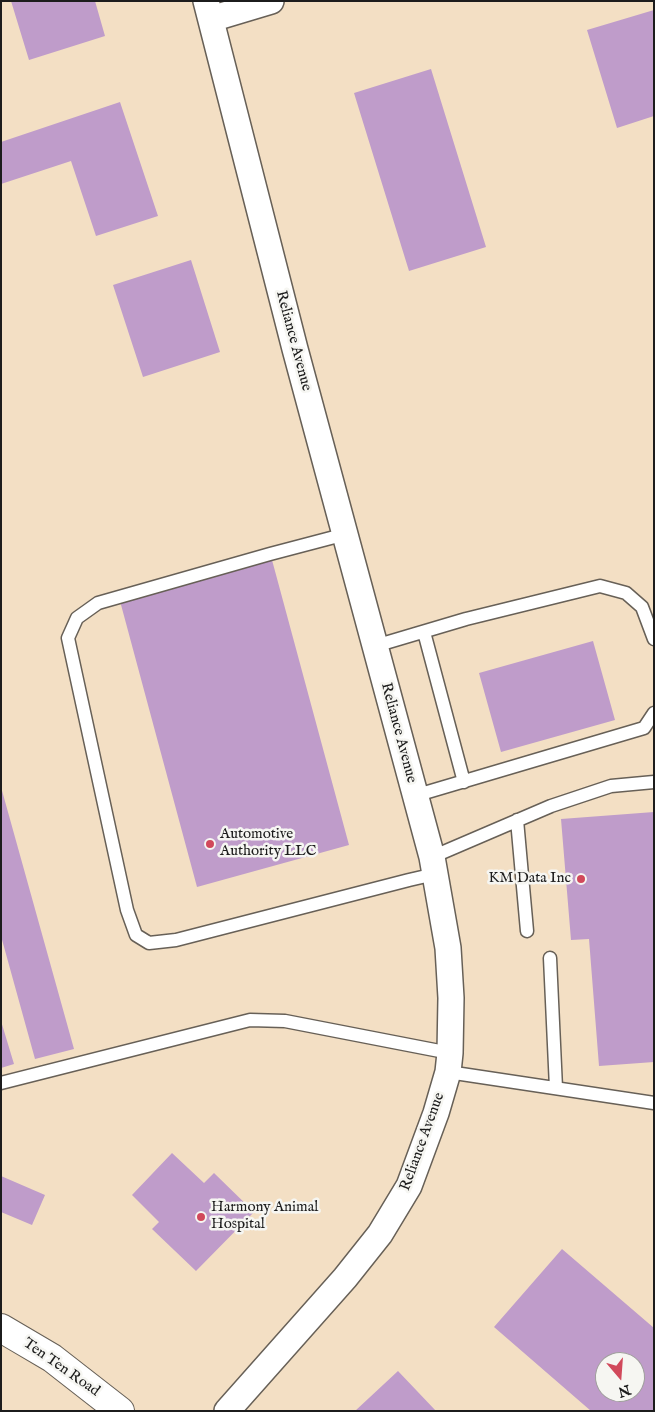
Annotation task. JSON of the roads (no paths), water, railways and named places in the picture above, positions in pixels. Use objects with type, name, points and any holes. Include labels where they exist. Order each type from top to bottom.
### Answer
[{"type":"main road","name":"Ten Ten Road","points":[[1,1328],[52,1358],[120,1411]]},
{"type":"street","points":[[208,10],[271,1]]},
{"type":"street","name":"Reliance Avenue","points":[[208,10],[295,349],[433,865],[448,948],[451,998],[449,1063],[436,1113],[409,1186],[380,1234],[345,1278],[227,1411]]},
{"type":"lane","points":[[346,534],[260,556],[98,603],[77,618],[68,638],[127,910],[136,935],[149,943],[176,940],[409,880],[517,820],[551,806],[610,786],[654,782]]},
{"type":"lane","points":[[375,646],[466,619],[600,586],[626,593],[642,607],[654,639]]},
{"type":"lane","points":[[424,632],[464,782]]},
{"type":"lane","points":[[414,796],[644,728],[654,713]]},
{"type":"lane","points":[[517,820],[527,930]]},
{"type":"lane","points":[[550,958],[556,1088]]},
{"type":"lane","points":[[1,1084],[250,1020],[285,1021],[556,1088],[654,1103]]},
{"type":"place","name":"Automotive Authority LLC","points":[[210,844]]},
{"type":"place","name":"KM Data Inc","points":[[581,879]]},
{"type":"place","name":"Harmony Animal Hospital","points":[[201,1217]]}]
